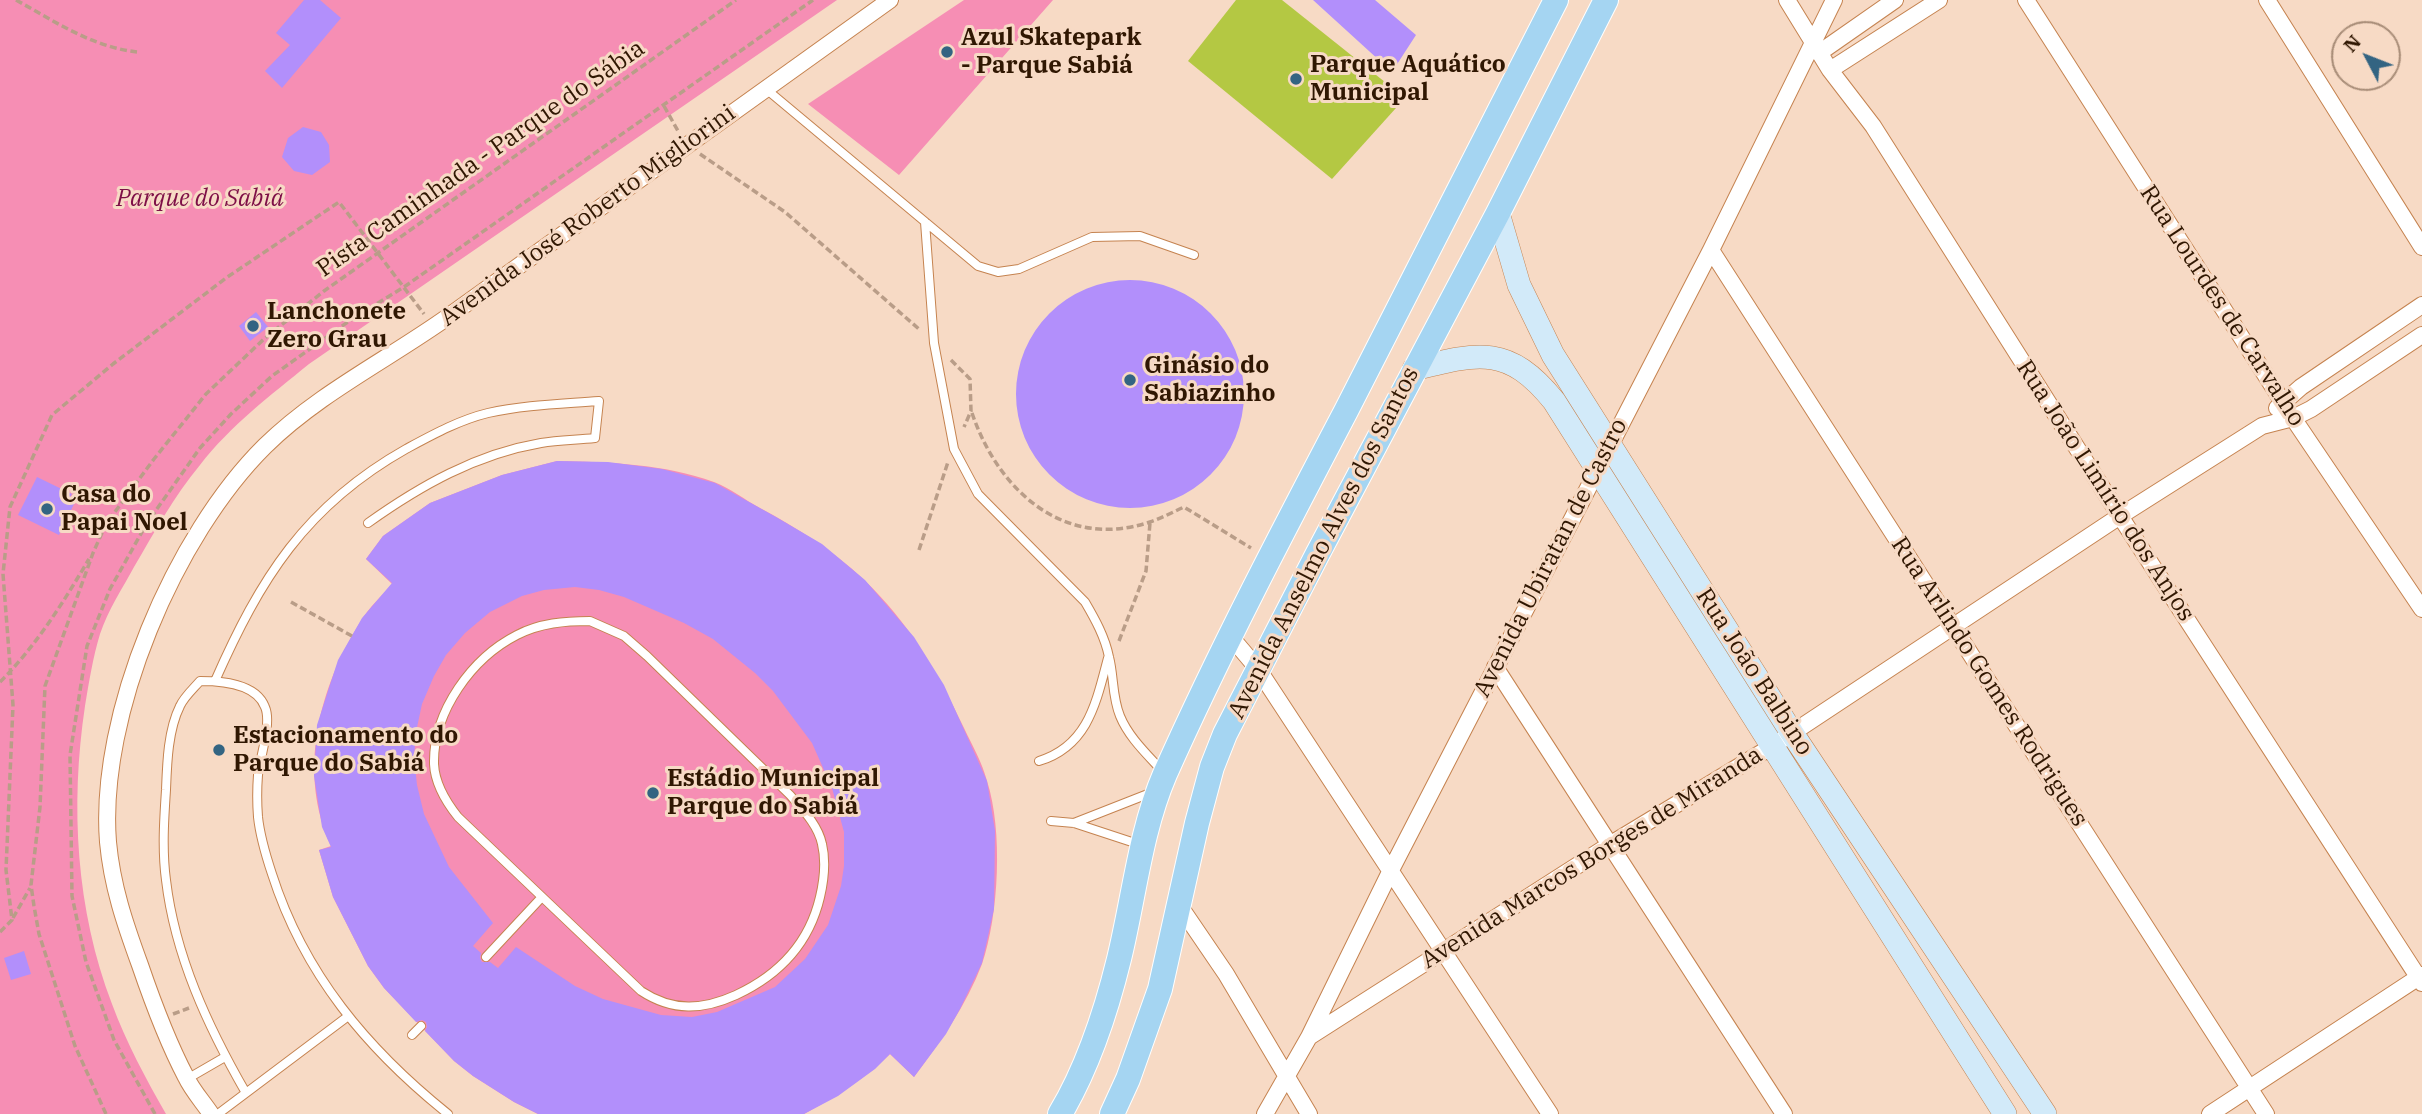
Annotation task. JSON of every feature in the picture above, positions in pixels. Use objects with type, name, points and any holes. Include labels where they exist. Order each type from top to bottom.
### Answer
[{"type":"main road","name":"Avenida Anselmo Alves dos Santos","points":[[1060,1114],[1084,1067],[1100,1025],[1119,959],[1134,881],[1162,782],[1230,636],[1556,0]]},
{"type":"main road","name":"Avenida Anselmo Alves dos Santos","points":[[1112,1114],[1128,1079],[1160,989],[1196,823],[1212,767],[1225,734],[1498,213],[1606,0]]},
{"type":"main road","name":"Rua João Balbino","points":[[1498,213],[1519,285],[1553,355],[1792,733],[2045,1114]]},
{"type":"main road","name":"Rua João Balbino","points":[[1414,369],[1470,356],[1493,358],[1510,362],[1532,376],[1544,389],[2005,1114]]},
{"type":"street","name":"Avenida José Roberto Migliorini","points":[[211,1114],[187,1079],[159,1019],[117,902],[108,830],[107,792],[117,733],[131,681],[171,579],[211,514],[241,473],[265,446],[311,407],[433,328],[890,0]]},
{"type":"street","name":"Rua João Limírio dos Anjos","points":[[1787,0],[1830,71],[1873,126],[2120,516],[2421,978]]},
{"type":"street","name":"Avenida Ubiratan de Castro","points":[[1265,1114],[1309,1037],[1609,443],[1816,47],[1834,0]]},
{"type":"street","points":[[1816,47],[1895,0]]},
{"type":"street","points":[[1830,71],[1939,0]]},
{"type":"street","name":"Rua Lourdes de Carvalho","points":[[2026,0],[2293,418],[2422,609]]},
{"type":"street","points":[[2267,0],[2422,247]]},
{"type":"street","name":"Rua Arlindo Gomes Rodrigues","points":[[1710,250],[2266,1114]]},
{"type":"street","name":"Avenida Marcos Borges de Miranda","points":[[1309,1037],[1611,844],[1771,747],[2120,516],[2262,426],[2283,401],[2422,305]]},
{"type":"street","name":"Avenida Marcos Borges de Miranda","points":[[2262,426],[2293,418],[2311,409],[2422,335]]},
{"type":"street","points":[[1230,636],[1258,669],[1550,1114]]},
{"type":"street","points":[[1495,667],[1784,1114]]},
{"type":"street","points":[[1179,905],[1226,974],[1309,1114]]},
{"type":"street","points":[[2210,1114],[2421,978]]},
{"type":"lane","points":[[765,89],[978,266],[998,272],[1019,268],[1092,237],[1140,236],[1194,255]]},
{"type":"lane","points":[[926,222],[934,342],[954,449],[978,494],[1084,602],[1097,623],[1109,655],[1119,715],[1162,782],[1074,823]]},
{"type":"lane","points":[[215,681],[256,596],[280,558],[336,496],[384,461],[439,430],[487,414],[599,401],[595,438],[543,443],[482,459],[407,495],[368,523]]},
{"type":"lane","points":[[590,621],[624,636],[790,796],[816,827],[823,846],[824,874],[817,911],[800,946],[762,981],[705,1007],[679,1007],[653,999],[625,977],[541,898],[451,808],[440,790],[434,765],[436,743],[444,717],[456,691],[467,676],[496,647],[519,634],[557,622],[590,621]]},
{"type":"lane","points":[[1039,761],[1056,756],[1074,741],[1086,725],[1095,705],[1109,655]]},
{"type":"lane","points":[[246,1093],[225,1057],[201,1003],[174,925],[166,879],[163,830],[173,727],[180,705],[200,681],[215,681],[249,690],[265,707],[267,723],[258,776],[258,817],[265,853],[291,924],[328,991],[347,1017],[448,1114]]},
{"type":"lane","points":[[1051,821],[1074,823],[1144,846]]},
{"type":"lane","points":[[486,957],[541,898]]},
{"type":"lane","points":[[218,1114],[347,1017]]},
{"type":"lane","points":[[412,1035],[421,1026]]},
{"type":"lane","points":[[187,1079],[225,1057]]},
{"type":"path","points":[[16,0],[90,41],[121,51],[137,52]]},
{"type":"path","name":"Pista Caminhada - Parque do Sábia","points":[[106,1114],[75,1046],[39,934],[31,885],[40,807],[46,686],[93,553],[104,530],[154,458],[223,376],[290,318],[736,0]]},
{"type":"path","points":[[155,1114],[114,1040],[86,962],[72,896],[70,755],[87,646],[110,589],[147,523],[200,448],[231,414],[272,376],[352,319],[404,287],[813,0]]},
{"type":"path","points":[[664,106],[687,146],[785,212],[934,342],[970,379],[971,411],[981,440],[1008,479],[1031,503],[1070,524],[1106,530],[1150,523],[1184,506],[1250,549],[1256,538]]},
{"type":"path","points":[[12,920],[6,870],[13,705],[3,574],[10,507],[52,415],[113,364],[226,278],[339,202],[433,328]]},
{"type":"path","points":[[919,550],[936,493],[971,411]]},
{"type":"path","points":[[68,516],[104,530]]},
{"type":"path","points":[[1111,668],[1126,618],[1146,571],[1150,523]]},
{"type":"path","points":[[0,682],[51,619],[93,553]]},
{"type":"path","points":[[292,602],[352,636]]},
{"type":"path","points":[[0,932],[12,920],[31,885]]},
{"type":"path","points":[[159,1019],[201,1003]]},
{"type":"green space","name":"Parque do Sabiá","points":[[0,0],[837,0],[309,364],[224,437],[191,477],[157,528],[111,608],[98,643],[80,744],[77,819],[84,895],[100,968],[124,1032],[166,1114],[0,1114]]},
{"type":"green space","name":"Azul Skatepark - Parque Sabiá","points":[[964,0],[1053,0],[899,175],[808,104]]},
{"type":"green space","name":"Estádio Municipal Parque do Sabiá","points":[[557,461],[617,463],[676,471],[726,487],[801,532],[852,569],[895,613],[933,668],[985,774],[995,823],[997,872],[988,944],[976,979],[961,1009],[914,1077],[890,1054],[849,1087],[804,1114],[538,1114],[514,1102],[454,1061],[384,988],[368,966],[333,897],[319,850],[331,846],[315,789],[314,760],[324,702],[334,674],[364,616],[392,584],[366,559],[383,536],[430,503],[502,475]]},
{"type":"shaded area","name":"Parque Aquático Municipal","points":[[1236,0],[1282,0],[1405,98],[1332,179],[1188,61]]},
{"type":"building","points":[[304,0],[320,0],[341,18],[282,88],[265,71],[290,45],[276,33]]},
{"type":"building","points":[[1313,0],[1375,0],[1416,35],[1392,72]]},
{"type":"building","points":[[303,127],[321,132],[329,145],[330,162],[312,175],[294,171],[282,157],[288,138]]},
{"type":"building","name":"Ginásio do Sabiazinho","points":[[1130,280],[1163,285],[1184,294],[1202,306],[1218,322],[1239,361],[1244,394],[1239,427],[1230,448],[1218,466],[1202,482],[1163,503],[1130,508],[1097,503],[1076,494],[1058,482],[1042,466],[1021,427],[1016,394],[1021,361],[1030,340],[1042,322],[1058,306],[1097,285]]},
{"type":"building","name":"Lanchonete Zero Grau","points":[[256,312],[268,327],[250,341],[239,326]]},
{"type":"building","name":"Estádio Municipal Parque do Sabiá","points":[[557,461],[608,462],[662,469],[715,483],[822,544],[865,580],[914,637],[944,685],[987,781],[995,831],[994,909],[982,963],[946,1034],[914,1077],[890,1054],[875,1069],[838,1096],[804,1114],[538,1114],[514,1102],[454,1061],[425,1031],[426,1022],[416,1022],[384,988],[368,966],[333,897],[319,850],[331,847],[322,827],[314,776],[317,725],[338,660],[362,618],[392,583],[366,559],[383,536],[430,503],[502,475]],"holes":[[[575,587],[624,597],[684,623],[713,639],[755,673],[773,691],[812,743],[832,788],[844,832],[844,866],[841,886],[828,925],[805,959],[775,987],[717,1012],[692,1017],[661,1015],[603,999],[575,986],[516,947],[498,968],[490,962],[482,962],[481,953],[473,946],[493,923],[449,867],[424,814],[414,757],[416,732],[422,704],[446,655],[465,633],[490,612],[522,596],[544,590]]]},
{"type":"building","name":"Casa do Papai Noel","points":[[37,477],[72,494],[69,499],[75,502],[59,535],[18,515]]},
{"type":"building","points":[[24,951],[31,974],[11,980],[4,958]]},
{"type":"place","name":"Azul Skatepark - Parque Sabiá","points":[[947,52]]},
{"type":"place","name":"Parque Aquático Municipal","points":[[1296,79]]},
{"type":"place","name":"Lanchonete Zero Grau","points":[[253,326]]},
{"type":"place","name":"Ginásio do Sabiazinho","points":[[1130,380]]},
{"type":"place","name":"Casa do Papai Noel","points":[[47,509]]},
{"type":"place","name":"Estacionamento do Parque do Sabiá","points":[[219,750]]},
{"type":"place","name":"Estádio Municipal Parque do Sabiá","points":[[653,793]]}]
